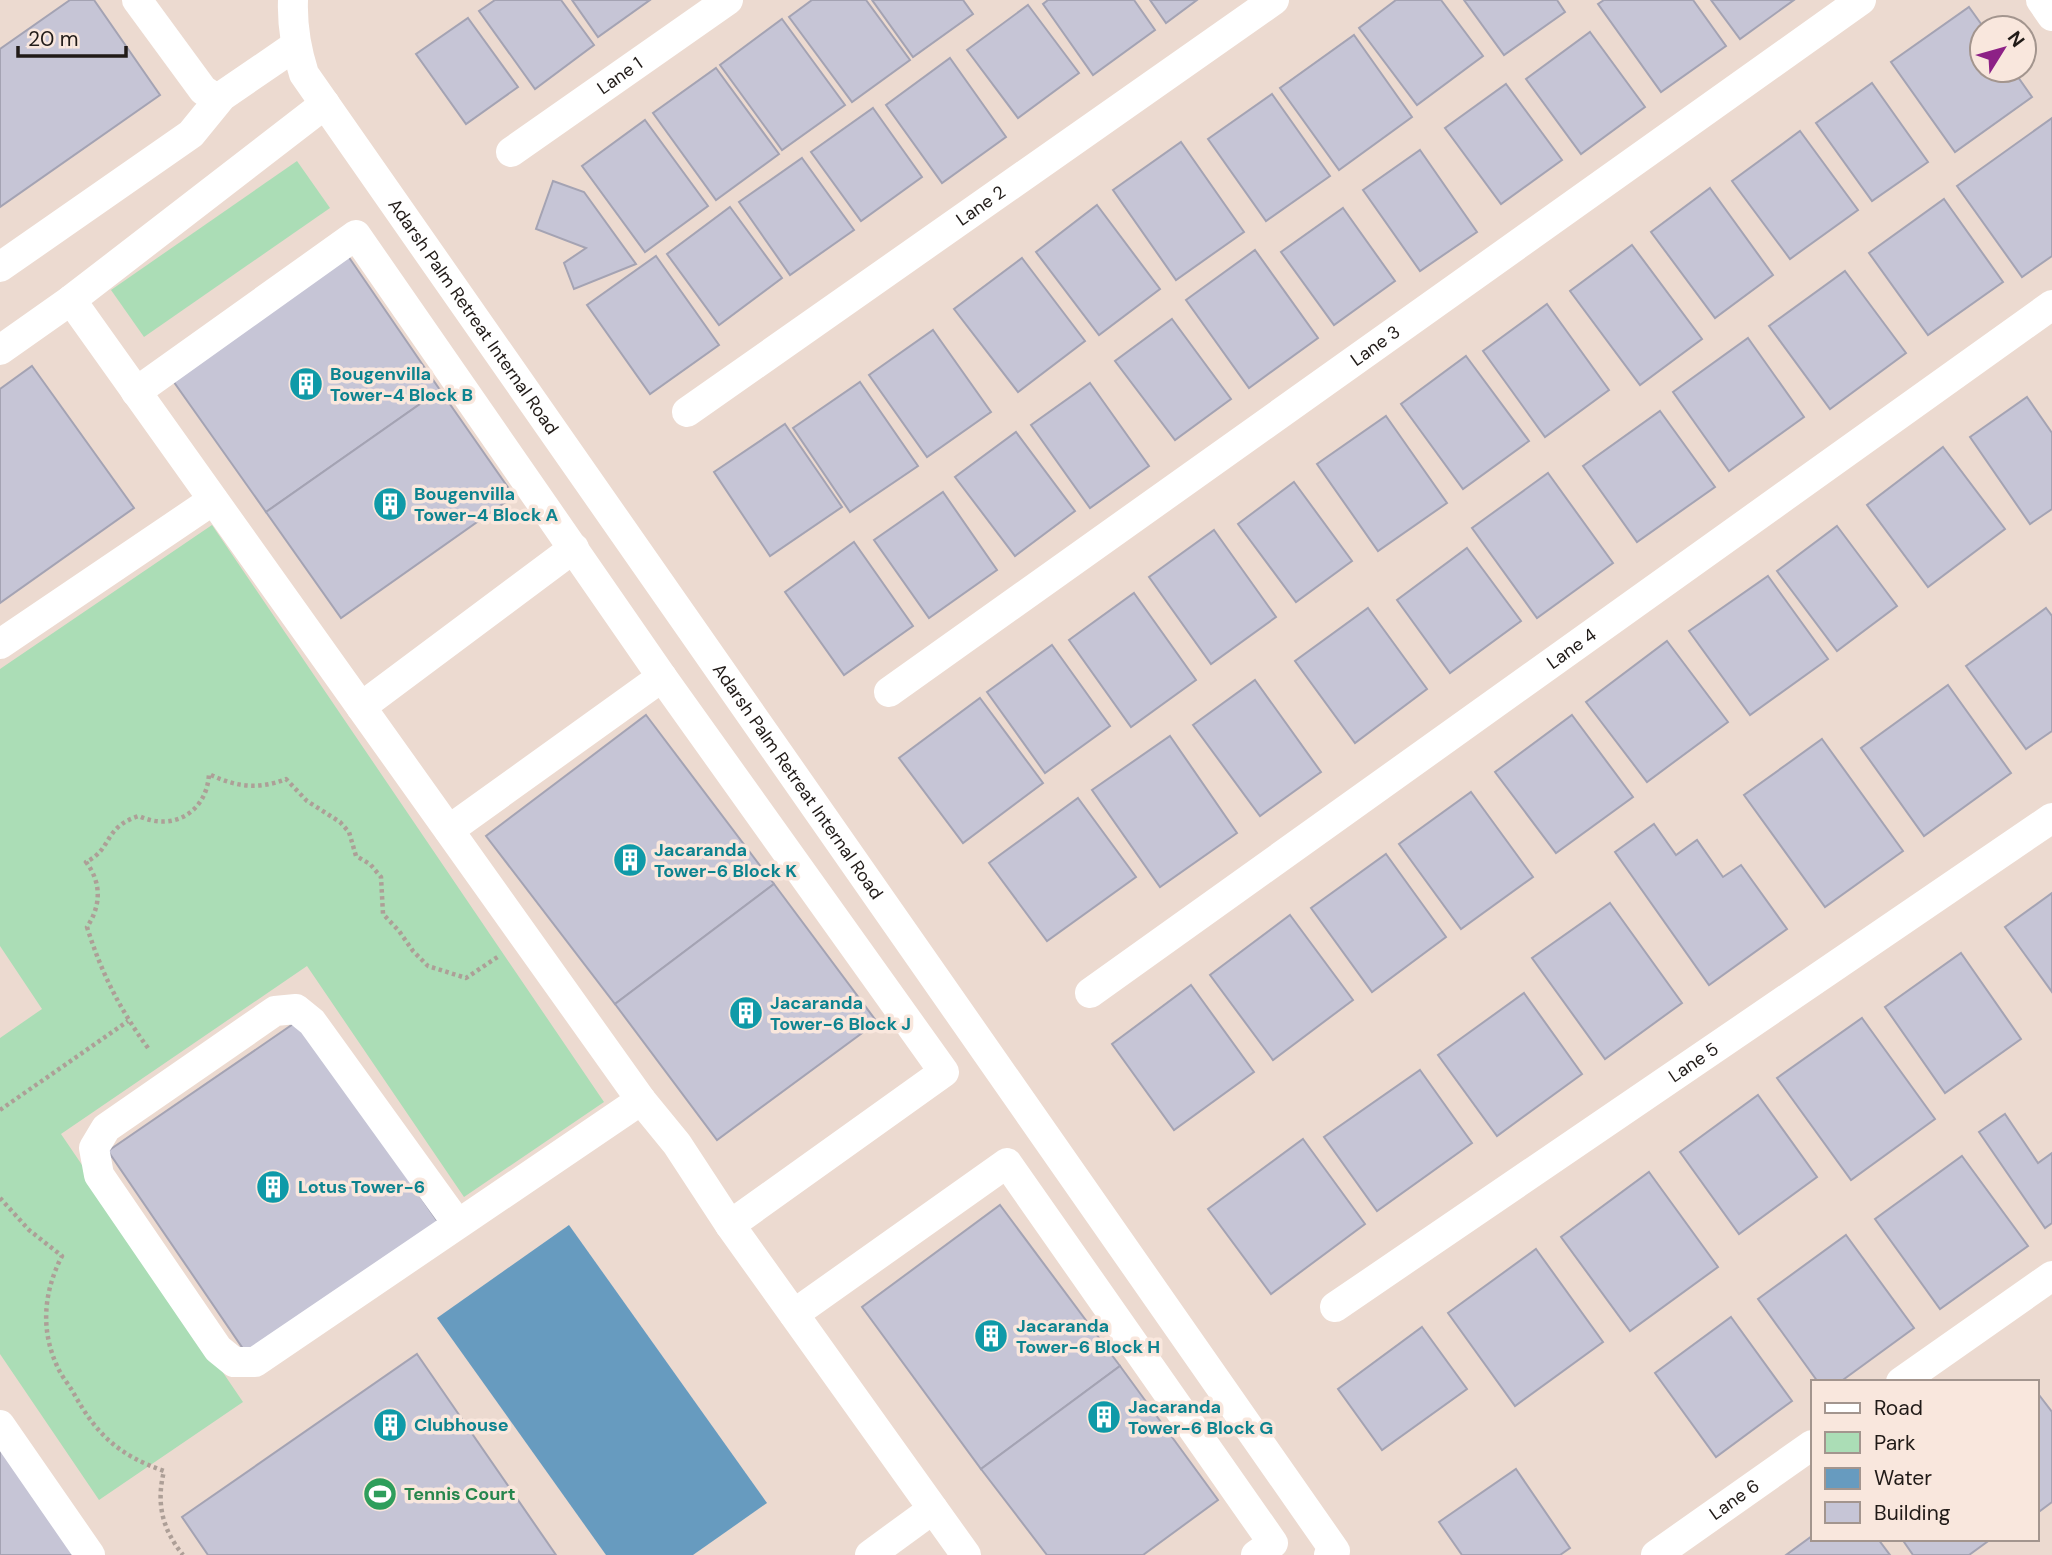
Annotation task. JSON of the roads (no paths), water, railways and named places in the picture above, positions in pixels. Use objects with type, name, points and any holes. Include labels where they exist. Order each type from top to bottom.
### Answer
[{"type":"street","points":[[137,0],[203,90],[212,96],[222,96]]},
{"type":"street","name":"Adarsh Palm Retreat Internal Road","points":[[293,0],[295,46],[304,74],[1332,1553]]},
{"type":"street","name":"Lane 1","points":[[511,152],[728,0]]},
{"type":"street","name":"Lane 2","points":[[687,412],[1274,0]]},
{"type":"street","name":"Lane 3","points":[[889,692],[1861,0]]},
{"type":"street","points":[[2041,0],[2052,16]]},
{"type":"street","points":[[0,267],[191,134],[222,96],[295,46]]},
{"type":"street","points":[[0,350],[71,300],[325,104]]},
{"type":"street","points":[[136,392],[356,235],[662,677],[944,1072],[730,1225]]},
{"type":"street","points":[[71,300],[641,1100],[677,1144],[730,1225],[966,1555]]},
{"type":"street","name":"Lane 4","points":[[1090,993],[2052,305]]},
{"type":"street","points":[[0,644],[213,500]]},
{"type":"street","points":[[361,707],[574,548]]},
{"type":"street","points":[[449,830],[662,677]]},
{"type":"street","name":"Lane 5","points":[[1335,1307],[2052,818]]},
{"type":"street","points":[[457,1223],[313,1022],[296,1009],[275,1011],[230,1042],[106,1128],[94,1149],[99,1175],[218,1349],[234,1362],[255,1362],[641,1100]]},
{"type":"street","points":[[794,1314],[1007,1163],[1273,1543],[1256,1555]]},
{"type":"street","points":[[1904,1380],[2052,1276]]},
{"type":"street","points":[[0,1425],[90,1555]]},
{"type":"street","name":"Lane 6","points":[[1656,1555],[1811,1446]]},
{"type":"street","points":[[870,1555],[933,1509]]},
{"type":"water","points":[[569,1225],[767,1503],[693,1555],[606,1555],[437,1318]]},
{"type":"place","name":"Bougenvilla Tower-4 Block B","points":[[306,384]]},
{"type":"place","name":"Bougenvilla Tower-4 Block A","points":[[390,504]]},
{"type":"place","name":"Jacaranda Tower-6 Block K","points":[[630,860]]},
{"type":"place","name":"Jacaranda Tower-6 Block J","points":[[746,1013]]},
{"type":"place","name":"Lotus Tower-6","points":[[273,1187]]},
{"type":"place","name":"Jacaranda Tower-6 Block H","points":[[991,1336]]},
{"type":"place","name":"Jacaranda Tower-6 Block G","points":[[1104,1417]]},
{"type":"place","name":"Clubhouse","points":[[390,1425]]},
{"type":"place","name":"Tennis Court","points":[[380,1494]]}]
